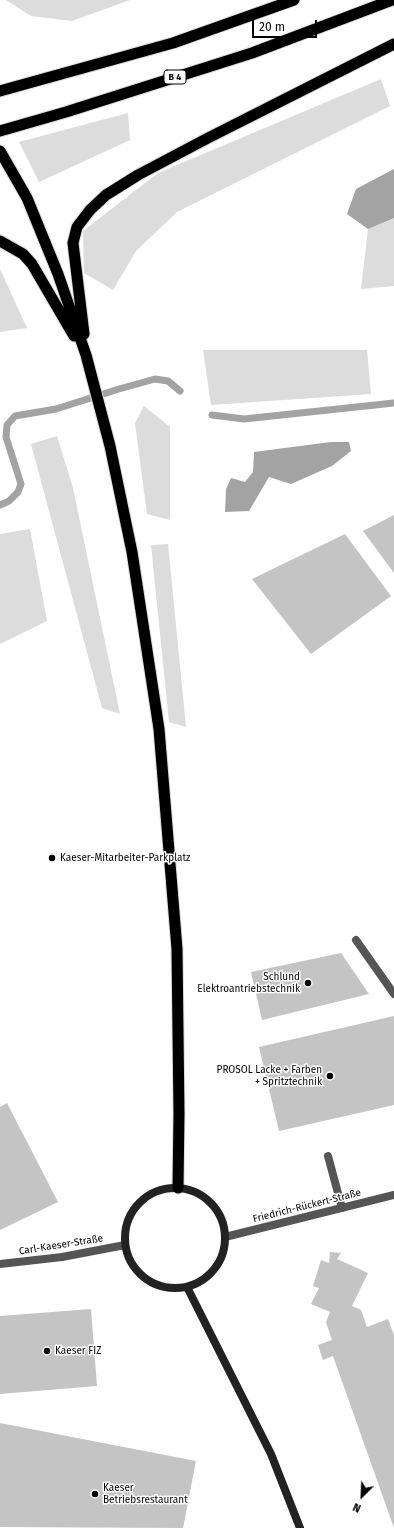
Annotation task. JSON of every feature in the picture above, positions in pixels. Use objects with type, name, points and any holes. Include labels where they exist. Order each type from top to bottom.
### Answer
[{"type":"highway","points":[[0,91],[174,43],[294,0]]},
{"type":"highway","name":"B 4","points":[[0,131],[66,112],[252,52],[392,0]]},
{"type":"highway","points":[[86,355],[73,243],[77,227],[90,210],[106,195],[138,175],[394,44]]},
{"type":"highway","points":[[0,151],[27,198],[58,274],[86,355],[110,446],[132,552],[159,729],[177,950],[179,1106],[178,1188]]},
{"type":"highway","points":[[0,241],[23,254],[32,264],[86,355]]},
{"type":"main road","points":[[170,1188],[191,1190],[208,1200],[216,1209],[223,1223],[225,1237],[223,1252],[218,1264],[212,1272],[204,1279],[187,1287],[174,1288],[160,1286],[147,1280],[137,1272],[129,1260],[125,1245],[125,1231],[128,1217],[136,1206],[153,1192],[170,1188]]},
{"type":"main road","points":[[187,1287],[230,1369],[271,1454],[300,1528]]},
{"type":"street","points":[[356,940],[394,994]]},
{"type":"street","points":[[328,1156],[342,1208]]},
{"type":"street","name":"Friedrich-Rückert-Straße","points":[[225,1237],[394,1195]]},
{"type":"street","name":"Carl-Kaeser-Straße","points":[[0,1264],[62,1257],[125,1245]]},
{"type":"shaded area","points":[[6,0],[130,0],[72,21],[31,16]]},
{"type":"shaded area","points":[[381,79],[390,106],[177,212],[136,251],[113,290],[84,273],[83,231],[158,173]]},
{"type":"shaded area","points":[[128,113],[130,140],[39,182],[19,142]]},
{"type":"shaded area","points":[[394,169],[394,218],[368,229],[347,214],[356,189]]},
{"type":"shaded area","points":[[394,218],[394,286],[361,289],[368,229]]},
{"type":"shaded area","points":[[0,269],[27,328],[0,332]]},
{"type":"shaded area","points":[[203,350],[367,350],[371,394],[211,405]]},
{"type":"shaded area","points":[[144,406],[170,427],[170,520],[147,514],[135,423]]},
{"type":"shaded area","points":[[57,436],[73,488],[120,714],[102,708],[31,444]]},
{"type":"shaded area","points":[[331,442],[349,442],[351,451],[332,466],[291,484],[269,477],[249,511],[225,512],[226,489],[231,478],[245,482],[253,472],[254,452]]},
{"type":"shaded area","points":[[30,529],[47,621],[0,644],[0,534]]},
{"type":"shaded area","points":[[168,544],[186,727],[169,722],[151,545]]},
{"type":"building","points":[[394,515],[394,573],[363,531]]},
{"type":"building","points":[[345,534],[391,596],[311,654],[252,579]]},
{"type":"building","name":"Schlund Elektroantriebstechnik","points":[[341,953],[369,994],[262,1020],[251,972]]},
{"type":"building","name":"PROSOL Lacke + Farben + Spritztechnik","points":[[394,1016],[394,1105],[279,1131],[259,1047]]},
{"type":"building","points":[[7,1103],[58,1202],[0,1230],[0,1107]]},
{"type":"building","points":[[330,1252],[341,1253],[337,1259],[368,1273],[352,1306],[361,1310],[367,1327],[388,1319],[394,1335],[394,1528],[333,1356],[323,1360],[318,1345],[332,1340],[326,1322],[330,1312],[311,1304],[319,1288],[313,1286],[321,1260],[329,1263]]},
{"type":"building","name":"Kaeser FIZ","points":[[91,1309],[97,1386],[0,1394],[0,1316]]},
{"type":"building","name":"Kaeser Betriebsrestaurant","points":[[0,1423],[196,1461],[183,1528],[0,1527]]},
{"type":"waterway","points":[[0,505],[9,501],[18,492],[21,484],[6,437],[7,425],[15,416],[56,409],[155,379],[168,381],[180,391]]},
{"type":"waterway","points":[[212,415],[244,419],[394,403]]},
{"type":"place","name":"Kaeser-Mitarbeiter-Parkplatz","points":[[52,858]]},
{"type":"place","name":"Schlund Elektroantriebstechnik","points":[[308,983]]},
{"type":"place","name":"PROSOL Lacke + Farben + Spritztechnik","points":[[330,1076]]},
{"type":"place","name":"Kaeser FIZ","points":[[47,1351]]},
{"type":"place","name":"Kaeser Betriebsrestaurant","points":[[95,1494]]}]
